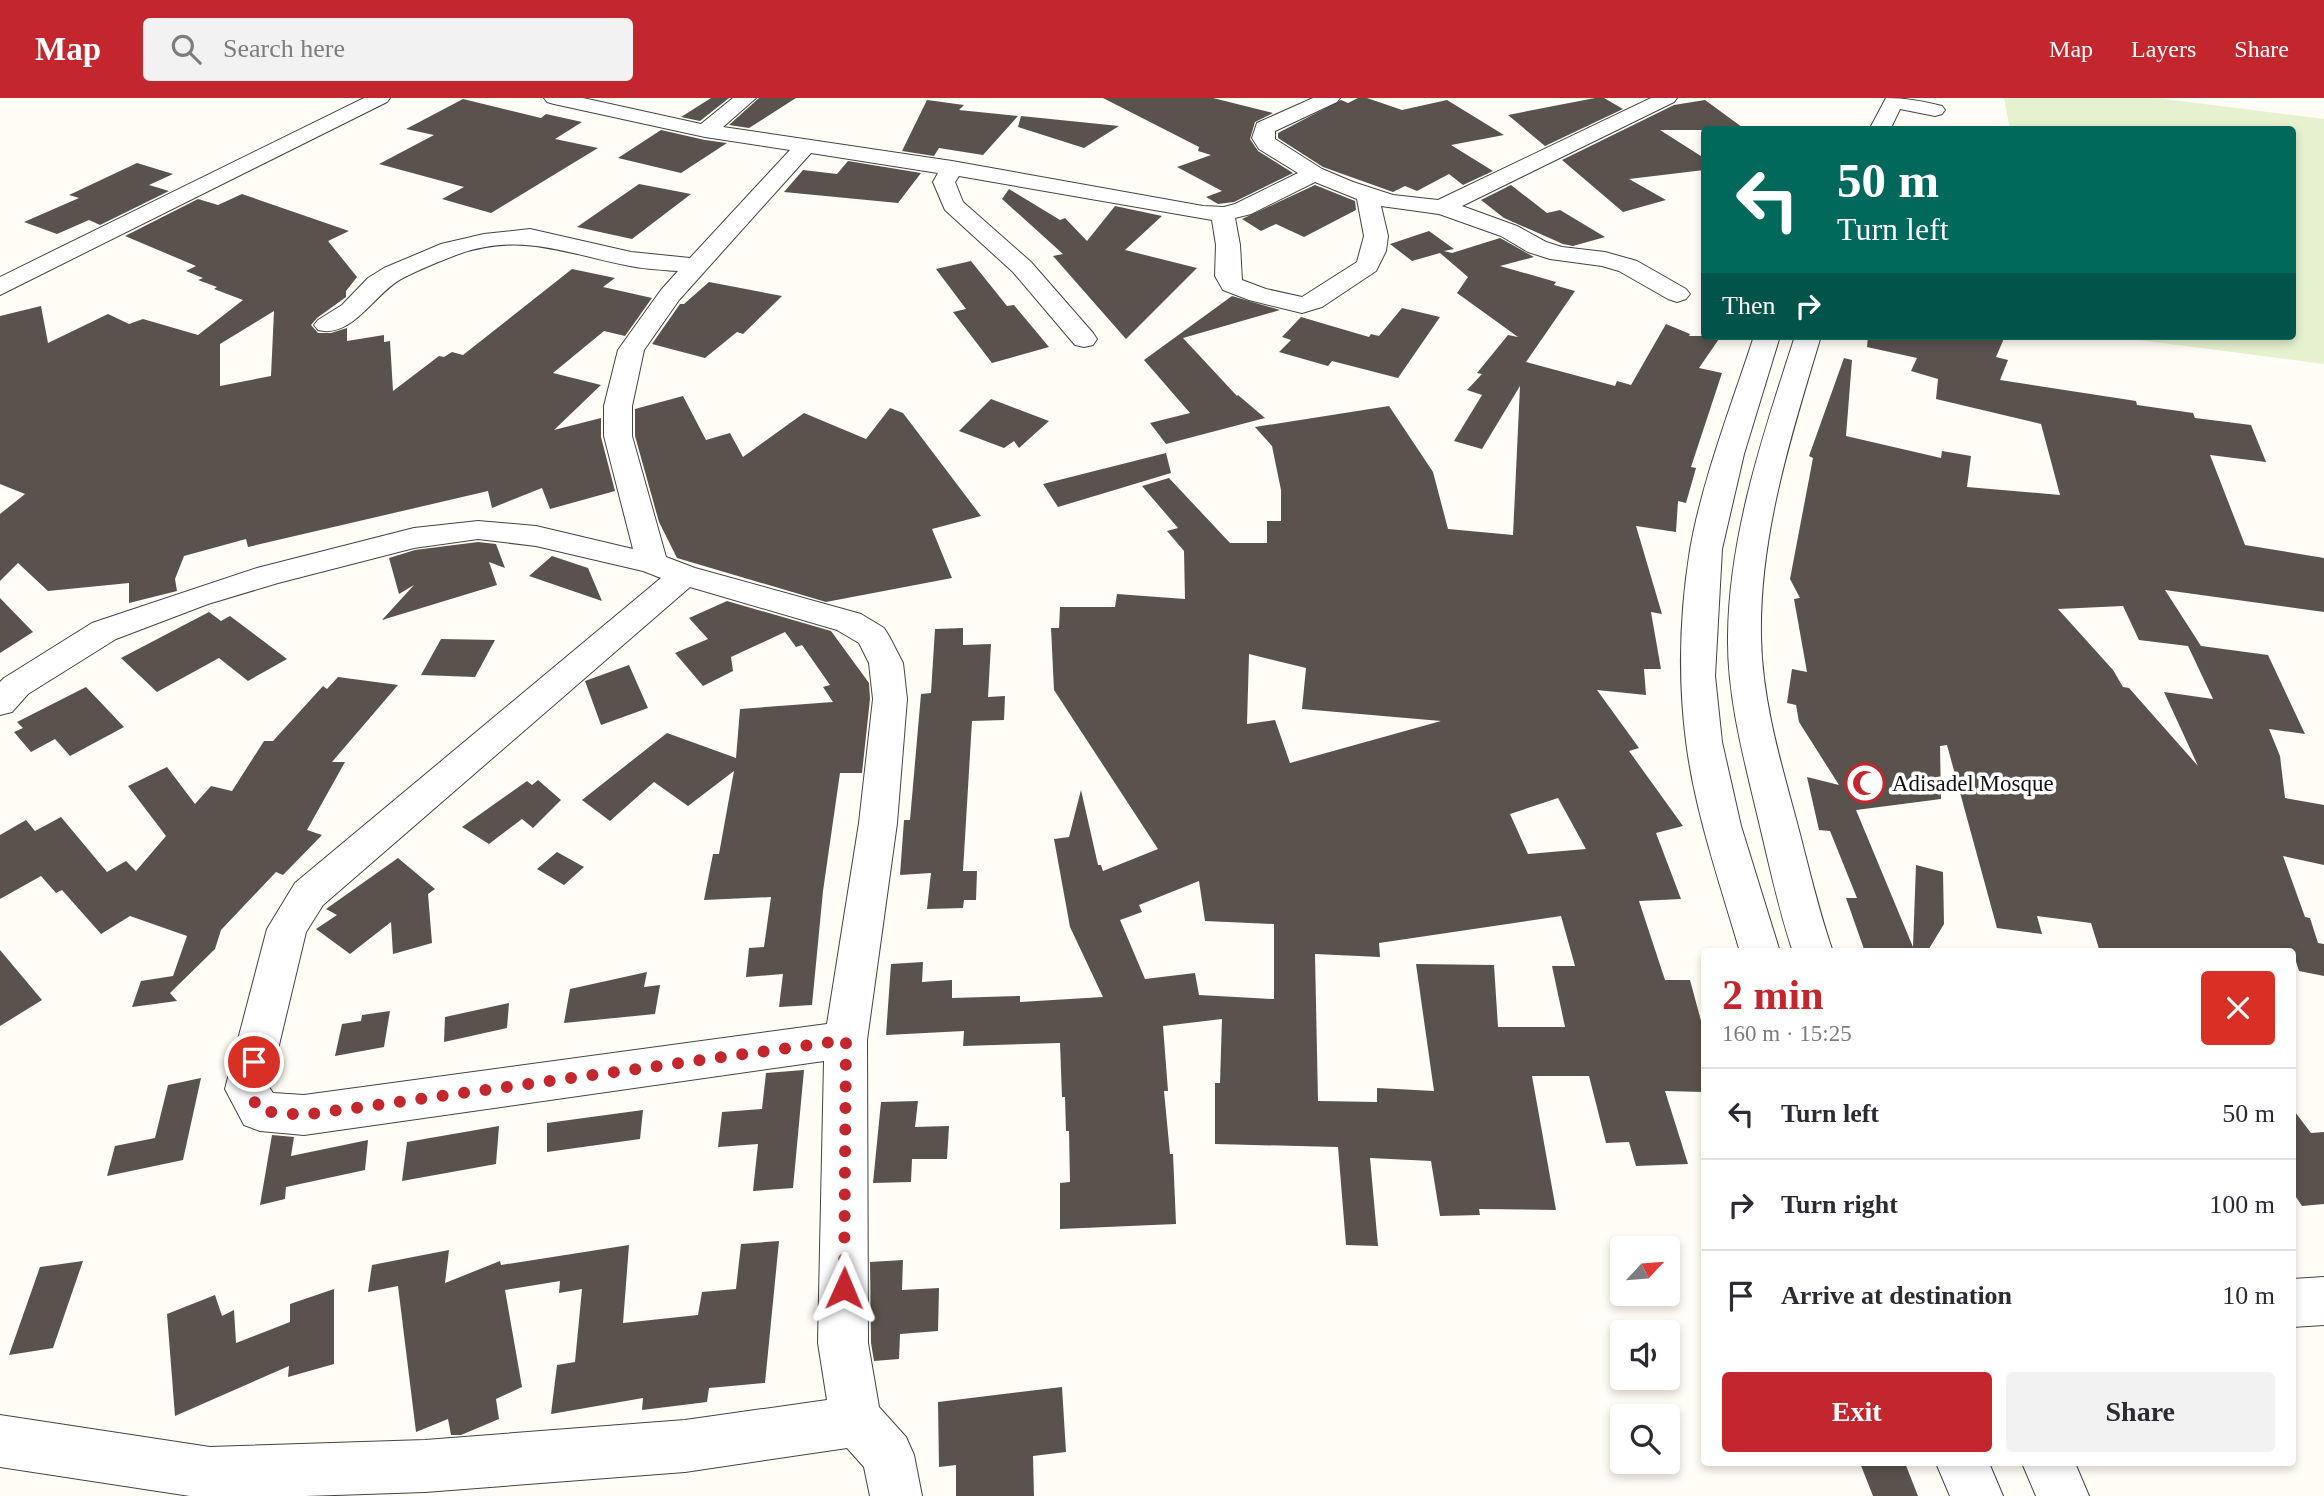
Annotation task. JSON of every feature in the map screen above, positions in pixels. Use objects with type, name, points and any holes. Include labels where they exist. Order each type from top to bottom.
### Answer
[{"type":"street","points":[[0,287],[380,98]]},
{"type":"street","points":[[554,98],[705,131],[951,168],[1183,211],[1225,214],[1262,202],[1314,174]]},
{"type":"street","points":[[705,131],[746,98]]},
{"type":"street","points":[[1329,98],[1265,128],[1263,138],[1267,144],[1314,174],[1368,197],[1402,205],[1442,207],[1509,231],[1537,247],[1559,254],[1605,259],[1628,265],[1677,294]]},
{"type":"street","points":[[1442,207],[1667,98]]},
{"type":"street","points":[[1881,126],[1895,100],[1938,104],[1926,126]]},
{"type":"street","points":[[668,569],[645,527],[618,436],[618,406],[631,350],[670,295],[805,147]]},
{"type":"street","points":[[951,168],[944,182],[953,205],[1022,268],[1084,339]]},
{"type":"street","points":[[1225,214],[1223,219],[1228,255],[1227,276],[1232,285],[1302,305],[1313,302],[1367,265],[1374,251],[1376,236],[1368,197]]},
{"type":"street","points":[[327,325],[351,310],[377,283],[393,273],[450,249],[484,241],[530,236],[631,259],[696,266]]},
{"type":"street","points":[[1759,948],[1722,826],[1704,742],[1698,676],[1700,601],[1706,549],[1730,454],[1766,340]]},
{"type":"street","points":[[1807,340],[1769,467],[1755,534],[1745,612],[1747,663],[1767,776],[1797,900],[1813,948]]},
{"type":"street","points":[[0,703],[16,687],[103,631],[268,575],[414,538],[478,530],[536,536],[668,569],[849,622],[872,636],[886,663],[890,699],[878,823],[846,1040],[843,1343],[847,1380],[857,1421],[888,1455],[896,1496]]},
{"type":"street","points":[[668,569],[309,894],[287,929],[247,1089],[260,1111],[304,1115],[846,1040]]},
{"type":"street","points":[[2296,1303],[2324,1301]]},
{"type":"street","points":[[0,1441],[211,1473],[309,1483],[425,1466],[685,1446],[857,1421]]},
{"type":"street","points":[[1963,1466],[1976,1496]]},
{"type":"street","points":[[2049,1466],[2063,1496]]},
{"type":"green space","points":[[2004,98],[2157,98],[2324,119],[2324,364],[2139,340],[2296,340],[2296,126],[2009,126]]},
{"type":"building","points":[[711,98],[729,98],[700,121],[681,117]]},
{"type":"building","points":[[759,98],[796,98],[749,128],[729,125]]},
{"type":"building","points":[[1103,98],[1213,98],[1273,113],[1255,122],[1250,139],[1258,151],[1293,173],[1234,202],[1218,204],[1206,197],[1222,191],[1177,167],[1211,155],[1198,151],[1199,147]]},
{"type":"building","points":[[1358,98],[1367,98],[1402,110],[1447,100],[1504,135],[1451,145],[1493,171],[1463,185],[1449,174],[1417,191],[1405,186],[1393,192],[1323,167],[1278,138],[1278,133],[1341,100],[1348,103]]},
{"type":"building","points":[[1604,98],[1623,109],[1545,146],[1508,115]]},
{"type":"building","points":[[463,99],[541,118],[546,114],[582,122],[555,139],[598,148],[491,213],[442,199],[464,187],[379,164],[434,135],[406,129]]},
{"type":"building","points":[[927,100],[964,105],[959,110],[1018,116],[983,155],[939,148],[934,156],[902,151]]},
{"type":"building","points":[[1705,100],[1741,126],[1660,130],[1701,156],[1701,170],[1629,179],[1666,200],[1623,212],[1562,160],[1674,105]]},
{"type":"building","points":[[1021,116],[1119,126],[1084,148],[1018,127]]},
{"type":"building","points":[[661,130],[727,143],[681,173],[618,158]]},
{"type":"building","points":[[848,161],[921,173],[898,203],[784,192],[803,170],[837,174]]},
{"type":"building","points":[[137,163],[173,174],[149,185],[169,191],[100,225],[89,220],[57,234],[24,222],[79,198],[69,195]]},
{"type":"building","points":[[639,184],[691,194],[632,239],[577,227]]},
{"type":"building","points":[[1315,185],[1355,201],[1356,210],[1304,237],[1276,224],[1261,231],[1242,219]]},
{"type":"building","points":[[1511,185],[1547,213],[1560,210],[1605,237],[1573,246],[1563,244],[1504,218],[1481,200]]},
{"type":"building","points":[[1009,189],[1060,220],[1065,218],[1087,241],[1115,206],[1162,216],[1125,250],[1197,268],[1126,339],[1053,256],[1063,254],[1002,199]]},
{"type":"building","points":[[242,194],[349,231],[328,241],[357,277],[346,291],[346,297],[311,325],[318,333],[331,333],[347,328],[347,341],[384,335],[384,342],[390,341],[393,391],[439,356],[444,357],[452,352],[463,355],[572,269],[615,278],[603,287],[652,298],[625,336],[604,331],[553,373],[601,385],[554,430],[601,418],[601,437],[615,491],[550,509],[542,488],[492,508],[488,491],[248,547],[246,539],[184,556],[175,579],[177,591],[129,603],[129,583],[48,591],[18,563],[0,581],[0,514],[25,494],[0,484],[0,316],[41,306],[48,343],[108,314],[129,324],[143,319],[198,335],[243,300],[214,289],[217,287],[198,280],[203,278],[186,271],[196,266],[125,236],[198,199],[218,205]],"holes":[[[274,311],[271,376],[220,386],[220,344]]]},
{"type":"building","points":[[1429,231],[1454,249],[1444,251],[1452,253],[1500,238],[1534,257],[1500,266],[1556,282],[1554,285],[1575,291],[1526,362],[1615,386],[1617,381],[1631,385],[1666,324],[1690,334],[1689,336],[1701,336],[1701,340],[1718,340],[1699,368],[1722,373],[1691,467],[1696,468],[1686,503],[1678,501],[1676,532],[1636,526],[1662,614],[1651,612],[1661,669],[1644,669],[1646,695],[1597,690],[1639,748],[1629,751],[1683,826],[1656,833],[1681,899],[1639,901],[1665,980],[1690,980],[1701,1021],[1701,1092],[1665,1091],[1688,1164],[1636,1166],[1629,1142],[1606,1143],[1589,1076],[1532,1076],[1556,1210],[1479,1209],[1480,1215],[1440,1216],[1431,1161],[1370,1158],[1378,1246],[1346,1245],[1338,1147],[1215,1144],[1215,1083],[1220,1083],[1222,1019],[1163,1026],[1168,1091],[1164,1091],[1170,1154],[1173,1154],[1176,1224],[1060,1229],[1060,1183],[1070,1182],[1069,1131],[1066,1131],[1065,1097],[1062,1097],[1060,1043],[963,1046],[964,1031],[886,1035],[891,964],[923,962],[922,982],[952,980],[952,998],[1020,996],[1020,1002],[1103,997],[1070,927],[1054,839],[1069,837],[1081,790],[1098,865],[1101,865],[1103,871],[1158,849],[1054,690],[1051,628],[1059,628],[1060,607],[1115,607],[1117,594],[1185,599],[1184,551],[1167,531],[1178,528],[1142,486],[1169,478],[1230,543],[1267,543],[1267,521],[1281,521],[1281,490],[1272,446],[1255,427],[1389,406],[1433,472],[1448,529],[1513,535],[1520,386],[1482,449],[1454,441],[1482,395],[1467,390],[1482,374],[1477,373],[1508,335],[1518,337],[1457,293],[1468,277],[1440,253],[1412,261],[1390,244]],"holes":[[[1249,654],[1306,668],[1302,709],[1441,721],[1290,763],[1275,720],[1247,724]],[[1558,798],[1586,849],[1528,854],[1510,814]],[[1199,881],[1205,921],[1274,924],[1274,999],[1199,995],[1195,973],[1145,979],[1120,920],[1142,912],[1139,905]],[[1561,916],[1575,966],[1552,966],[1565,1027],[1498,1027],[1494,965],[1416,964],[1434,1091],[1377,1088],[1377,1102],[1318,1101],[1315,954],[1380,957],[1379,943]]]},
{"type":"building","points":[[971,261],[1007,306],[1014,305],[1049,347],[992,363],[953,312],[966,309],[936,269]]},
{"type":"building","points":[[709,282],[782,296],[743,334],[737,332],[705,358],[652,344],[680,304],[684,304]]},
{"type":"building","points":[[1232,296],[1280,310],[1183,338],[1237,396],[1265,418],[1166,444],[1150,423],[1190,413],[1144,360]]},
{"type":"building","points":[[1402,308],[1440,317],[1398,378],[1332,361],[1328,366],[1279,352],[1291,340],[1282,337],[1301,317],[1369,337],[1371,334],[1379,336]]},
{"type":"building","points":[[1868,340],[2003,340],[1996,357],[2008,360],[2000,380],[2136,401],[2137,405],[2193,413],[2195,418],[2251,425],[2266,462],[2210,455],[2245,545],[2324,558],[2324,612],[2165,590],[2201,646],[2268,655],[2305,734],[2269,729],[2280,756],[2285,798],[2324,805],[2324,865],[2283,856],[2305,917],[2310,918],[2318,943],[2324,944],[2324,976],[2299,971],[2296,948],[2099,948],[2091,923],[2037,916],[2042,934],[1997,928],[1947,745],[1940,746],[1941,799],[1856,810],[1913,947],[1916,865],[1943,872],[1944,924],[1929,948],[1864,948],[1846,898],[1857,898],[1830,831],[1819,830],[1807,777],[1839,785],[1799,722],[1796,705],[1787,703],[1792,669],[1807,672],[1794,599],[1800,598],[1790,579],[1813,458],[1809,456],[1844,358],[1852,360],[1846,436],[1941,458],[1942,451],[1971,456],[1967,487],[2060,495],[2041,424],[1936,399],[1938,379],[1911,371],[1917,358],[1867,347]],"holes":[[[2123,606],[2139,640],[2188,646],[2213,699],[2164,692],[2198,766],[2129,688],[2123,687],[2113,670],[2058,609]]]},
{"type":"building","points":[[683,396],[706,440],[730,433],[743,457],[804,413],[866,439],[890,408],[903,413],[981,516],[932,529],[952,578],[826,602],[677,558],[659,522],[635,436],[635,409]]},
{"type":"building","points":[[991,399],[1049,421],[1019,448],[1014,441],[1004,448],[959,431]]},
{"type":"building","points":[[1166,453],[1171,473],[1058,507],[1043,484]]},
{"type":"building","points":[[478,542],[496,544],[505,568],[489,562],[497,585],[382,620],[414,585],[399,594],[389,558],[415,550]]},
{"type":"building","points":[[552,556],[588,568],[602,601],[529,576]]},
{"type":"building","points":[[0,598],[33,632],[0,653]]},
{"type":"building","points":[[727,601],[831,631],[869,683],[870,699],[862,773],[840,773],[823,891],[812,1005],[779,1007],[783,974],[746,977],[749,948],[764,947],[771,897],[704,900],[713,854],[719,854],[734,771],[688,806],[654,782],[610,821],[582,800],[667,733],[736,758],[740,709],[833,702],[823,687],[830,685],[802,645],[796,647],[785,632],[731,657],[733,671],[703,686],[675,653],[708,639],[689,618]]},
{"type":"building","points":[[209,612],[221,621],[230,616],[287,659],[248,681],[219,658],[157,692],[121,658]]},
{"type":"building","points":[[963,628],[963,645],[991,644],[988,697],[1005,696],[1004,720],[972,721],[963,871],[977,871],[976,900],[964,900],[963,908],[927,909],[931,873],[900,875],[904,820],[910,820],[921,694],[931,693],[935,629]]},
{"type":"building","points":[[441,639],[495,640],[475,677],[421,675]]},
{"type":"building","points":[[629,665],[648,708],[601,725],[585,681]]},
{"type":"building","points":[[338,677],[398,685],[332,762],[345,762],[307,830],[322,835],[283,875],[276,872],[221,930],[215,949],[170,993],[177,1001],[132,1007],[141,981],[173,976],[187,936],[130,916],[101,934],[62,890],[56,893],[41,876],[0,899],[0,835],[26,820],[35,831],[61,817],[107,872],[126,861],[136,871],[166,836],[128,786],[167,767],[195,804],[211,786],[232,791],[264,741],[273,741],[323,686],[327,689]]},
{"type":"building","points":[[86,687],[124,727],[70,756],[55,739],[31,752],[14,732],[23,728],[17,722]]},
{"type":"building","points":[[538,780],[561,800],[533,828],[522,819],[489,844],[462,827],[527,781],[532,785]]},
{"type":"building","points":[[557,852],[584,867],[564,885],[537,869]]},
{"type":"building","points":[[398,858],[435,889],[428,894],[432,943],[393,954],[391,922],[350,954],[316,929],[337,915],[326,909]]},
{"type":"building","points":[[0,950],[42,1000],[0,1026]]},
{"type":"building","points":[[647,972],[644,987],[660,985],[655,1014],[564,1023],[570,989]]},
{"type":"building","points":[[509,1003],[507,1028],[444,1042],[445,1017]]},
{"type":"building","points":[[390,1011],[384,1047],[335,1056],[342,1024],[361,1021],[362,1015]]},
{"type":"building","points":[[804,1070],[793,1188],[753,1191],[758,1144],[718,1147],[722,1112],[762,1109],[766,1073]]},
{"type":"building","points":[[201,1078],[183,1160],[107,1176],[115,1146],[155,1138],[168,1085]]},
{"type":"building","points":[[918,1101],[915,1127],[949,1126],[947,1159],[912,1159],[911,1182],[873,1183],[881,1102]]},
{"type":"building","points":[[643,1110],[640,1139],[547,1152],[547,1123]]},
{"type":"building","points":[[2296,1113],[2311,1133],[2324,1132],[2324,1204],[2302,1206],[2296,1197]]},
{"type":"building","points":[[499,1126],[496,1164],[402,1181],[407,1142]]},
{"type":"building","points":[[272,1135],[294,1137],[291,1156],[368,1140],[365,1170],[286,1187],[285,1199],[260,1205]]},
{"type":"building","points":[[779,1241],[765,1383],[709,1388],[707,1402],[642,1410],[643,1398],[551,1414],[557,1365],[575,1362],[582,1289],[559,1293],[560,1281],[505,1290],[522,1387],[496,1399],[499,1419],[461,1435],[451,1435],[448,1419],[416,1432],[398,1286],[368,1292],[372,1265],[449,1250],[445,1283],[500,1261],[501,1265],[629,1245],[623,1323],[698,1315],[702,1292],[736,1289],[741,1244]]},
{"type":"building","points":[[903,1260],[902,1290],[939,1288],[938,1331],[900,1334],[899,1359],[874,1361],[871,1343],[870,1262]]},
{"type":"building","points":[[83,1261],[53,1348],[9,1355],[40,1267]]},
{"type":"building","points":[[334,1289],[334,1364],[288,1377],[289,1366],[175,1416],[167,1314],[215,1295],[222,1316],[234,1310],[236,1343],[290,1322],[290,1304]]},
{"type":"building","points":[[1062,1387],[1066,1452],[1033,1456],[1034,1496],[956,1496],[956,1465],[939,1467],[938,1402]]},
{"type":"building","points":[[1861,1466],[1906,1466],[1918,1496],[1873,1496]]},
{"type":"place","name":"Adisadel Mosque","points":[[1865,783]]},
{"type":"route","points":[[254,1062],[247,1089],[260,1111],[304,1115],[846,1040],[844,1288]]}]
